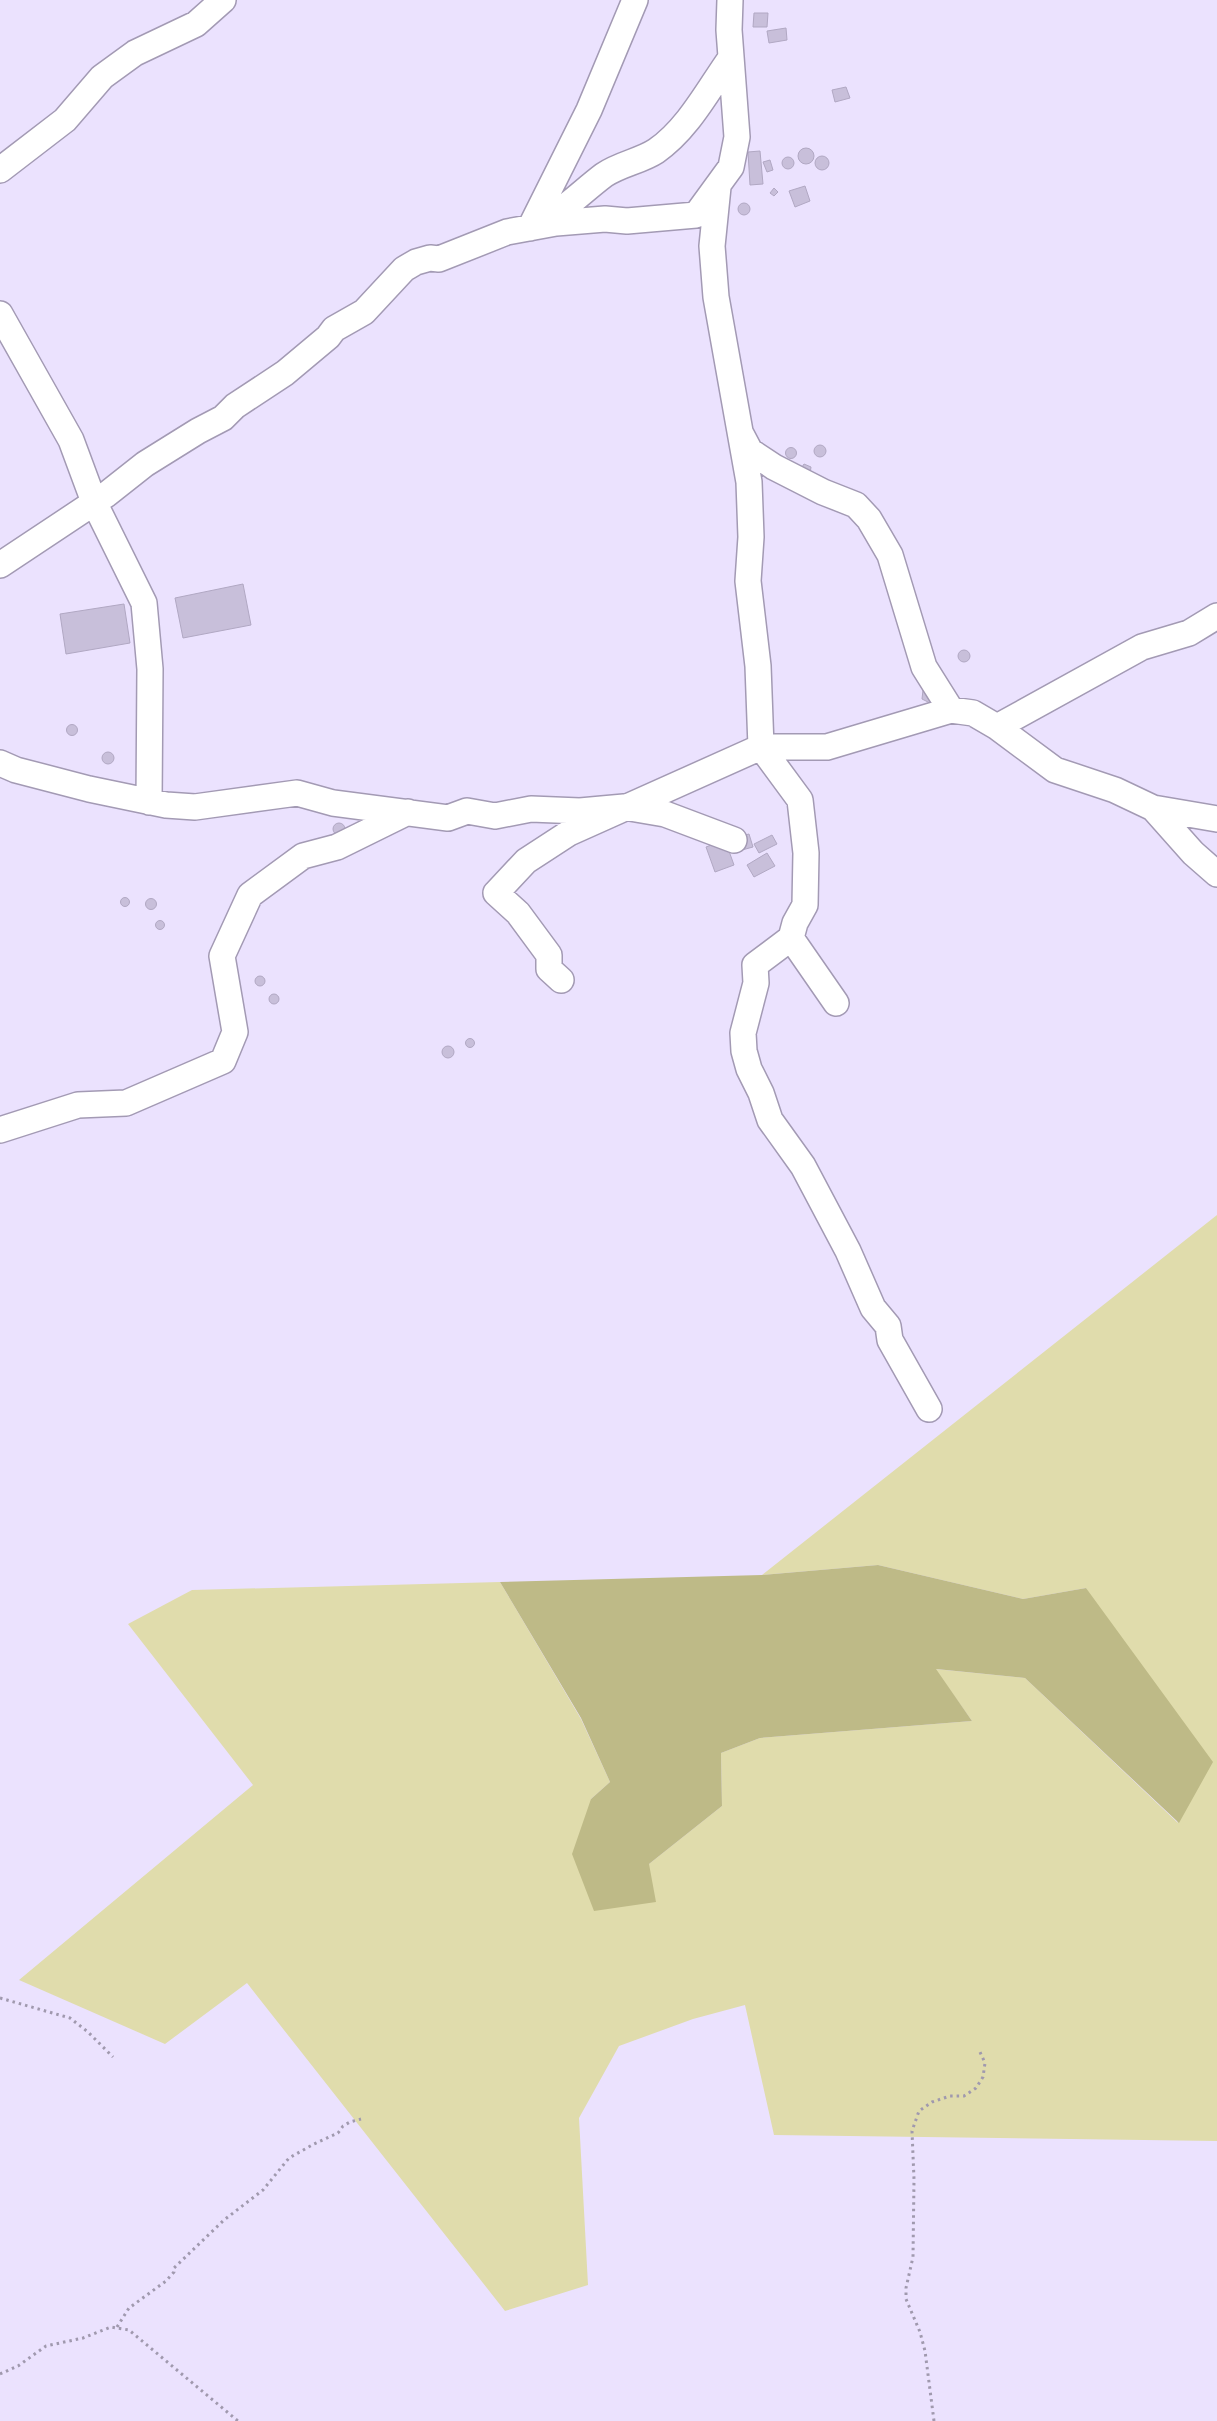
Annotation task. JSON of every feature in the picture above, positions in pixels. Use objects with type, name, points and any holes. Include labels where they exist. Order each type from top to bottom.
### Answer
[{"type":"street","points":[[0,170],[64,120],[102,77],[135,53],[196,24],[222,0]]},
{"type":"street","points":[[530,228],[589,110],[635,0]]},
{"type":"street","points":[[0,565],[94,502],[145,464],[198,431],[223,418],[236,406],[285,373],[328,337],[334,329],[364,312],[404,269],[416,262],[446,256],[507,232],[530,228],[605,219],[627,221],[696,215],[731,167],[737,137],[730,60],[730,0]]},
{"type":"street","points":[[530,228],[547,221],[605,175],[656,151],[677,132],[694,112],[730,60]]},
{"type":"street","points":[[718,187],[712,246],[716,297],[749,482],[751,537],[748,581],[758,666],[762,747],[800,800],[806,853],[805,906],[795,924],[791,938],[756,965],[756,983],[742,1033],[744,1051],[749,1069],[761,1093],[770,1120],[803,1166],[848,1251],[873,1308],[888,1326],[890,1340],[929,1409]]},
{"type":"street","points":[[0,314],[71,440],[94,502],[144,603],[150,669],[149,802]]},
{"type":"street","points":[[738,428],[750,451],[774,467],[823,492],[856,505],[869,519],[890,555],[924,667],[951,710]]},
{"type":"street","points":[[997,727],[1142,647],[1189,633],[1217,616]]},
{"type":"street","points":[[561,980],[549,969],[549,954],[518,913],[496,893],[532,857],[569,833],[762,747],[827,747],[951,710],[973,713],[997,727],[1055,770],[1115,790],[1153,808],[1217,819]]},
{"type":"street","points":[[0,763],[16,770],[149,802],[196,807],[297,793],[333,803],[448,818],[467,811],[496,816],[531,808],[580,811],[624,807],[665,814],[734,840]]},
{"type":"street","points":[[1153,808],[1193,853],[1217,874]]},
{"type":"street","points":[[0,1130],[78,1105],[126,1103],[223,1061],[236,1032],[222,956],[250,895],[303,856],[337,847],[408,812]]},
{"type":"street","points":[[791,938],[836,1003]]},
{"type":"path","points":[[0,1998],[70,2018],[113,2057]]},
{"type":"path","points":[[934,2421],[925,2351],[920,2332],[906,2299],[906,2288],[913,2257],[914,2179],[912,2131],[919,2111],[932,2102],[950,2096],[964,2096],[976,2088],[983,2077],[985,2063],[980,2052]]},
{"type":"path","points":[[117,2327],[129,2308],[166,2282],[174,2272],[174,2268],[190,2251],[263,2190],[289,2158],[338,2133],[343,2126],[350,2122],[361,2119]]},
{"type":"path","points":[[0,2374],[18,2366],[46,2346],[83,2338],[100,2329],[117,2327],[129,2330],[140,2338],[238,2421]]},
{"type":"shaded area","points":[[1217,1215],[1217,2141],[774,2135],[745,2005],[693,2019],[619,2046],[579,2118],[588,2285],[505,2311],[247,1983],[165,2044],[19,1980],[253,1785],[128,1624],[192,1590],[500,1582],[581,1719],[610,1782],[591,1799],[649,1864],[722,1806],[721,1753],[760,1738],[972,1721],[935,1669],[1025,1678],[1178,1823],[1086,1588],[1023,1599],[878,1565],[762,1575]]},
{"type":"shaded area","points":[[878,1565],[1023,1599],[1086,1588],[1213,1762],[1179,1823],[1025,1678],[936,1669],[972,1721],[760,1738],[721,1753],[722,1806],[649,1864],[656,1902],[594,1911],[572,1854],[591,1799],[610,1782],[581,1718],[500,1582],[762,1575]]},
{"type":"building","points":[[754,13],[768,13],[767,27],[753,27]]},
{"type":"building","points":[[786,28],[787,40],[769,43],[767,31]]},
{"type":"building","points":[[846,87],[850,98],[835,102],[832,90]]},
{"type":"building","points":[[806,148],[814,156],[806,164],[798,156]]},
{"type":"building","points":[[760,151],[763,184],[750,185],[748,152]]},
{"type":"building","points":[[822,156],[827,158],[829,163],[827,168],[822,170],[817,168],[815,163],[817,158]]},
{"type":"building","points":[[788,157],[794,163],[788,169],[782,163]]},
{"type":"building","points":[[770,160],[773,170],[767,172],[763,162]]},
{"type":"building","points":[[805,186],[810,201],[795,207],[789,191]]},
{"type":"building","points":[[774,188],[778,192],[774,196],[770,193]]},
{"type":"building","points":[[742,203],[746,203],[750,209],[746,215],[742,215],[738,211],[738,207]]},
{"type":"building","points":[[818,445],[822,445],[826,451],[822,457],[818,457],[814,453],[814,449]]},
{"type":"building","points":[[791,447],[797,453],[791,459],[785,453]]},
{"type":"building","points":[[804,464],[811,467],[810,474],[800,470]]},
{"type":"building","points":[[243,584],[251,625],[183,638],[175,598]]},
{"type":"building","points":[[124,604],[130,643],[66,654],[60,614]]},
{"type":"building","points":[[962,650],[966,650],[970,656],[966,662],[962,662],[958,658],[958,654]]},
{"type":"building","points":[[928,688],[934,701],[930,703],[922,699],[923,690]]},
{"type":"building","points":[[70,725],[74,725],[77,730],[76,734],[70,735],[67,732],[67,728]]},
{"type":"building","points":[[108,752],[114,758],[108,764],[102,758]]},
{"type":"building","points":[[339,823],[345,829],[339,835],[333,829]]},
{"type":"building","points":[[749,834],[753,847],[742,850],[738,837]]},
{"type":"building","points":[[772,835],[777,844],[759,853],[754,844]]},
{"type":"building","points":[[725,840],[734,865],[715,872],[706,847]]},
{"type":"building","points":[[767,853],[775,866],[754,877],[747,865]]},
{"type":"building","points":[[125,898],[129,902],[125,906],[121,902]]},
{"type":"building","points":[[149,899],[153,899],[156,904],[155,908],[149,909],[146,906],[146,902]]},
{"type":"building","points":[[160,920],[165,925],[160,930],[155,925]]},
{"type":"building","points":[[258,976],[262,976],[265,981],[264,985],[258,986],[255,983],[255,979]]},
{"type":"building","points":[[272,994],[276,994],[279,999],[278,1003],[272,1004],[269,1001],[269,997]]},
{"type":"building","points":[[470,1039],[474,1043],[470,1047],[466,1043]]},
{"type":"building","points":[[446,1046],[450,1046],[454,1052],[450,1058],[446,1058],[442,1054],[442,1050]]}]
